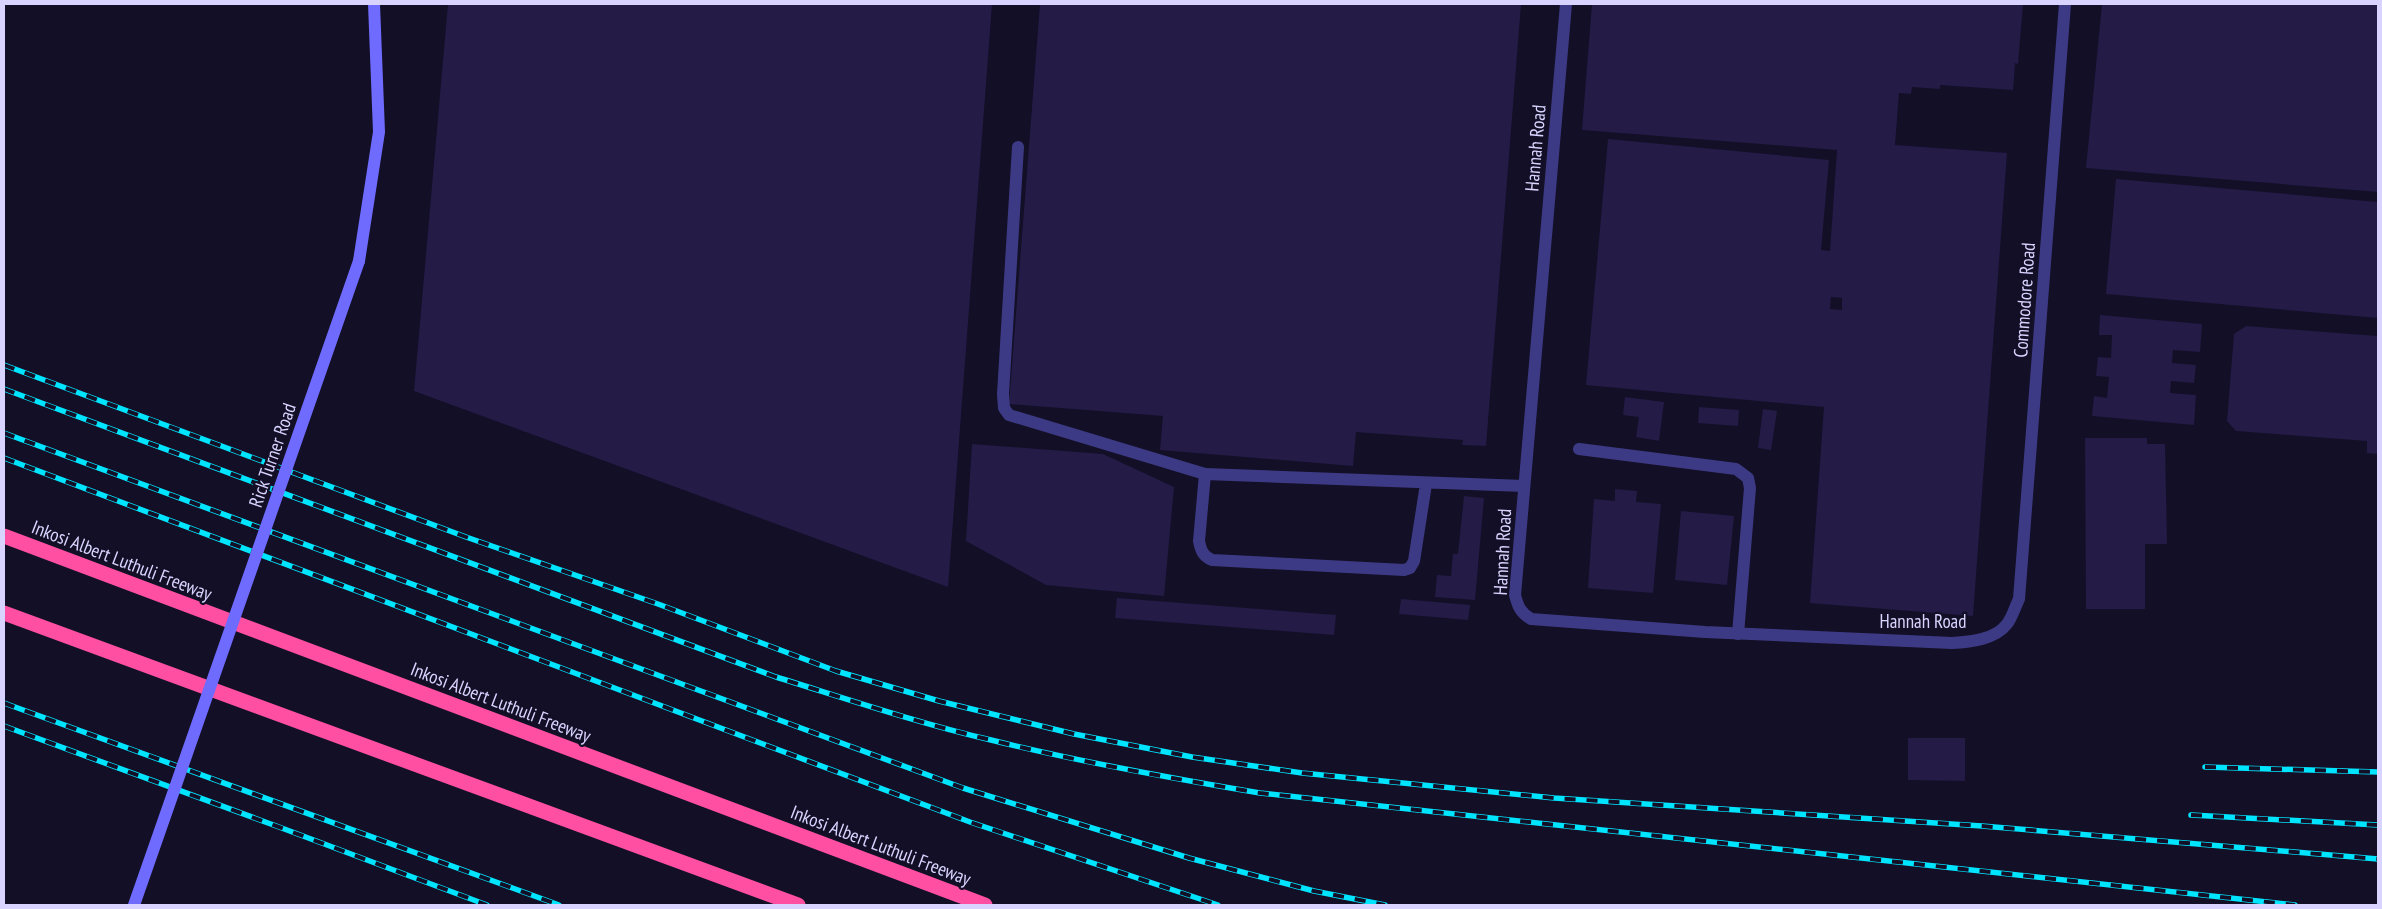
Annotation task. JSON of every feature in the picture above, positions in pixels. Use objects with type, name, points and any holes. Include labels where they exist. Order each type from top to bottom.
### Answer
[{"type":"highway","name":"Inkosi Albert Luthuli Freeway","points":[[4,536],[985,905]]},
{"type":"highway","points":[[4,612],[798,905]]},
{"type":"street","name":"Rick Turner Road","points":[[134,905],[359,262],[379,132],[374,4]]},
{"type":"lane","name":"Hannah Road","points":[[1566,4],[1515,595],[1517,605],[1523,614],[1531,619],[1738,634],[1952,643],[1972,641],[2001,630],[2007,624],[2019,600]]},
{"type":"lane","name":"Commodore Road","points":[[2019,600],[2065,4]]},
{"type":"lane","points":[[1018,147],[1003,394],[1004,408],[1009,415],[1205,474],[1426,484],[1524,486]]},
{"type":"lane","points":[[1579,449],[1736,469],[1744,473],[1750,488],[1738,634]]},
{"type":"lane","points":[[1205,474],[1199,542],[1206,557],[1228,561],[1404,570],[1410,568],[1414,561],[1426,484]]},
{"type":"building","points":[[448,4],[992,4],[948,587],[414,391]]},
{"type":"building","points":[[1040,4],[1521,4],[1486,446],[1462,445],[1463,440],[1356,432],[1353,466],[1160,450],[1163,416],[1009,404]]},
{"type":"building","points":[[1592,4],[2023,4],[2018,64],[2015,63],[2013,90],[1940,85],[1940,89],[1912,87],[1911,94],[1899,93],[1895,145],[2007,153],[1973,616],[1810,603],[1824,407],[1586,385],[1608,139],[1829,160],[1821,250],[1830,251],[1837,150],[1582,130]],"holes":[[[1831,297],[1842,298],[1842,310],[1830,309]]]},
{"type":"building","points":[[2102,4],[2378,4],[2378,192],[2086,168]]},
{"type":"building","points":[[2116,179],[2378,202],[2378,318],[2106,294]]},
{"type":"building","points":[[2100,315],[2202,324],[2200,352],[2173,350],[2172,363],[2196,365],[2194,383],[2171,381],[2170,393],[2196,395],[2194,425],[2092,416],[2094,396],[2107,398],[2109,377],[2096,376],[2098,357],[2111,358],[2112,335],[2099,335]]},
{"type":"building","points":[[2246,326],[2377,336],[2378,333],[2378,454],[2367,453],[2367,441],[2236,431],[2227,421],[2234,334]]},
{"type":"building","points":[[1625,397],[1664,402],[1659,441],[1636,437],[1639,417],[1623,415]]},
{"type":"building","points":[[1699,407],[1739,410],[1738,426],[1698,423]]},
{"type":"building","points":[[1763,409],[1777,411],[1771,450],[1758,448]]},
{"type":"building","points":[[2085,438],[2147,438],[2147,444],[2165,444],[2167,544],[2145,544],[2145,609],[2086,609]]},
{"type":"building","points":[[972,444],[1103,454],[1174,487],[1164,596],[1046,585],[966,541]]},
{"type":"building","points":[[1615,489],[1637,491],[1636,502],[1661,504],[1653,593],[1588,588],[1594,499],[1615,501]]},
{"type":"building","points":[[1464,496],[1484,498],[1475,600],[1435,597],[1437,575],[1451,576],[1453,554],[1458,554]]},
{"type":"building","points":[[1681,511],[1734,516],[1727,585],[1675,580]]},
{"type":"building","points":[[1117,598],[1336,615],[1334,635],[1115,618]]},
{"type":"building","points":[[1401,599],[1470,605],[1468,620],[1399,614]]},
{"type":"building","points":[[1908,738],[1965,738],[1965,781],[1908,780]]},
{"type":"railway","points":[[4,365],[466,537],[658,604],[836,671],[939,701],[1074,734],[1192,757],[1302,773],[1554,798],[1982,826],[2378,859]]},
{"type":"railway","points":[[4,389],[776,677],[910,718],[1024,748],[1125,769],[1260,793],[2295,905]]},
{"type":"railway","points":[[4,433],[963,788],[1189,858],[1314,891],[1385,905]]},
{"type":"railway","points":[[4,458],[970,822],[1218,905]]},
{"type":"railway","points":[[4,703],[559,905]]},
{"type":"railway","points":[[4,726],[487,905]]},
{"type":"railway","points":[[2205,767],[2378,772]]},
{"type":"railway","points":[[2191,815],[2378,825]]}]
